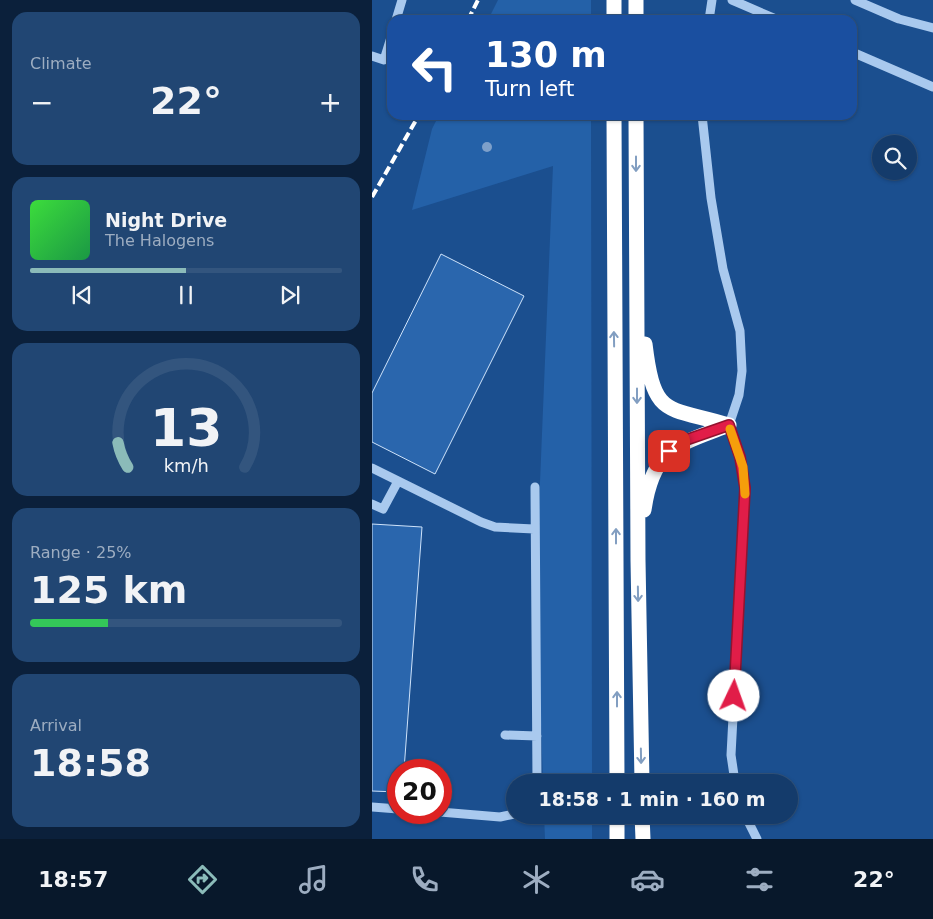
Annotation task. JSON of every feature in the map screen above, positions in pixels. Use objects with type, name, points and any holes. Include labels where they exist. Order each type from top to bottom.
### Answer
[{"type":"highway","points":[[614,0],[614,15]]},
{"type":"highway","points":[[636,0],[636,15]]},
{"type":"highway","points":[[614,120],[617,774]]},
{"type":"highway","points":[[636,120],[638,560],[642,774]]},
{"type":"highway","points":[[636,263],[648,372],[654,392],[666,407],[684,414],[701,416],[729,425]]},
{"type":"highway","points":[[638,560],[646,495],[658,463],[669,451],[686,440],[729,425]]},
{"type":"highway","points":[[617,824],[617,839]]},
{"type":"highway","points":[[642,824],[643,839]]},
{"type":"lane","points":[[398,15],[402,0]]},
{"type":"lane","points":[[710,15],[712,0]]},
{"type":"lane","points":[[732,0],[766,15]]},
{"type":"lane","points":[[855,0],[899,19],[932,28]]},
{"type":"lane","points":[[372,56],[384,60],[387,50]]},
{"type":"lane","points":[[857,54],[932,87]]},
{"type":"lane","points":[[703,120],[711,198],[723,269],[740,330],[743,359],[739,395],[729,425],[740,457],[745,488],[731,755],[734,774]]},
{"type":"lane","points":[[372,468],[481,522],[495,527],[534,528]]},
{"type":"lane","points":[[372,504],[383,510],[398,481]]},
{"type":"lane","points":[[535,487],[537,774]]},
{"type":"lane","points":[[505,735],[537,736]]},
{"type":"lane","points":[[372,807],[387,808]]},
{"type":"lane","points":[[452,813],[500,817],[506,816]]},
{"type":"lane","points":[[749,824],[757,839]]},
{"type":"shaded area","points":[[498,0],[591,0],[591,15],[490,15]]},
{"type":"shaded area","points":[[436,120],[591,120],[592,774],[543,774],[536,580],[553,166],[412,210],[432,129]]},
{"type":"shaded area","points":[[544,824],[592,824],[592,839],[545,839]]},
{"type":"building","points":[[441,254],[524,296],[435,474],[372,442],[372,393]]},
{"type":"building","points":[[372,524],[422,527],[405,759],[387,759],[387,792],[372,791]]},
{"type":"railway","points":[[470,15],[478,0]]},
{"type":"railway","points":[[372,197],[416,120]]},
{"type":"slow traffic","points":[[730,429],[743,467],[745,494]]},
{"type":"route","points":[[669,451],[686,440],[729,425],[740,457],[745,476],[745,488],[734,696]]}]
